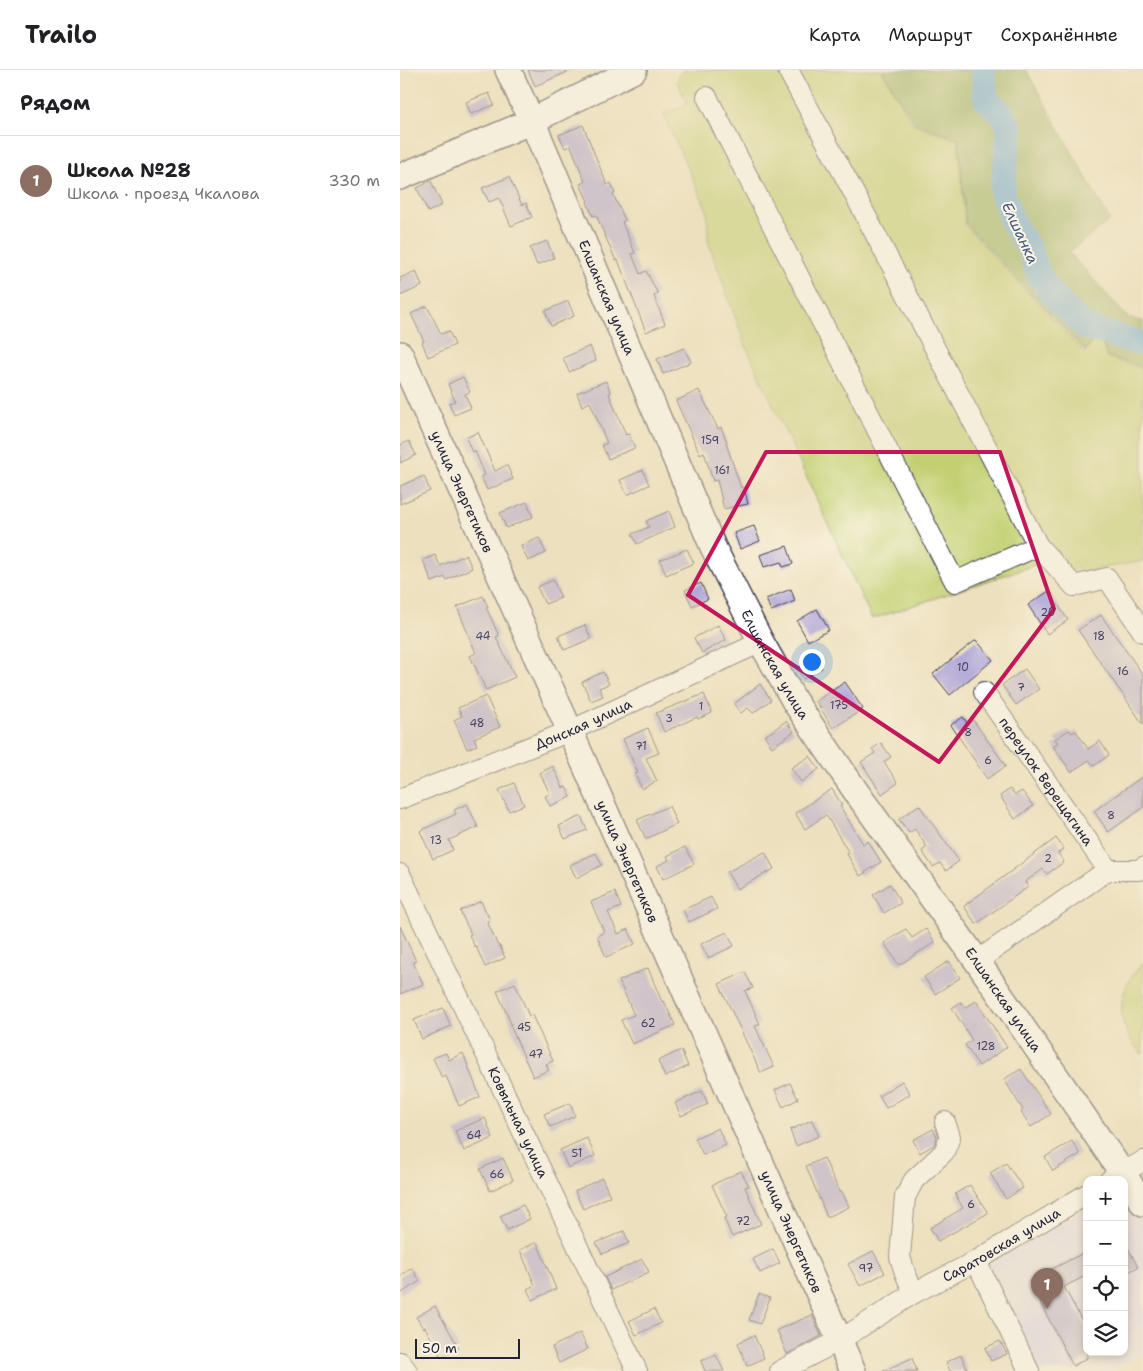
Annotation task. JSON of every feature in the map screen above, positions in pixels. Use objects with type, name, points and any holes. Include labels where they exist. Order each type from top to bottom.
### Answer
[{"type":"main road","name":"Елшанская улица","points":[[508,70],[532,121],[713,546],[761,642],[795,702],[1125,1171],[1143,1203]]},
{"type":"main road","points":[[400,177],[532,121],[634,70]]},
{"type":"main road","name":"улица Энергетиков","points":[[400,354],[570,731],[853,1371]]},
{"type":"street","points":[[788,70],[1038,546],[1074,586],[1107,578],[1143,632]]},
{"type":"street","points":[[707,97],[955,582],[1038,546]]},
{"type":"street","name":"Донская улица","points":[[400,799],[570,731],[761,642]]},
{"type":"street","name":"переулок Верещагина","points":[[984,692],[1108,870]]},
{"type":"street","points":[[977,960],[1108,870],[1139,870],[1143,867]]},
{"type":"street","name":"Ковыльная улица","points":[[400,874],[637,1371]]},
{"type":"street","points":[[914,1293],[900,1257],[905,1196],[914,1180],[944,1152],[950,1137],[946,1122]]},
{"type":"street","name":"Саратовская улица","points":[[780,1371],[840,1340],[914,1293],[976,1262],[1083,1196]]},
{"type":"street","points":[[976,1262],[1030,1371]]},
{"type":"street","points":[[400,1362],[407,1371]]},
{"type":"highlighted area","points":[[766,452],[1000,452],[1054,609],[939,762],[688,595]]},
{"type":"shaded area","points":[[1128,1201],[1143,1224],[1143,1355],[1109,1371],[1035,1371],[987,1266],[1083,1210],[1083,1356],[1128,1356]]},
{"type":"green space","points":[[687,70],[880,70],[912,123],[958,140],[965,225],[1084,353],[1099,333],[1106,357],[1143,369],[1143,561],[1081,572],[1078,568],[1061,577],[1038,564],[872,619],[744,342],[708,241],[707,210],[663,114],[688,104],[677,82],[680,73]]},
{"type":"green space","points":[[882,70],[1026,70],[1110,220],[1069,252],[1128,318],[1143,321],[1143,367],[1107,356],[1099,330],[1085,351],[966,224],[959,139],[914,122]]},
{"type":"green space","points":[[1143,963],[1143,1055],[1127,1033],[1122,1009],[1127,985]]},
{"type":"building","points":[[528,70],[572,70],[535,86]]},
{"type":"building","points":[[489,93],[494,105],[471,114],[466,102]]},
{"type":"building","points":[[583,125],[607,185],[611,183],[615,193],[613,194],[625,220],[622,222],[635,253],[632,254],[640,274],[646,271],[658,294],[654,296],[665,324],[646,332],[618,260],[616,261],[596,215],[593,216],[587,202],[580,184],[585,182],[571,146],[565,148],[559,135]]},
{"type":"building","points":[[509,177],[522,205],[526,203],[532,217],[511,226],[499,198],[489,202],[482,188]]},
{"type":"building","points":[[431,181],[442,205],[428,212],[417,188]]},
{"type":"building","points":[[547,241],[554,258],[537,265],[530,248]]},
{"type":"building","points":[[416,271],[422,286],[400,296],[400,278]]},
{"type":"building","points":[[568,301],[574,316],[551,326],[545,311]]},
{"type":"building","points":[[427,306],[441,334],[449,331],[455,345],[428,357],[422,342],[424,341],[411,314]]},
{"type":"building","points":[[590,346],[596,361],[569,372],[563,358]]},
{"type":"building","points":[[684,348],[691,362],[663,374],[657,359]]},
{"type":"building","points":[[463,377],[470,392],[465,394],[471,408],[454,415],[449,403],[455,401],[448,384]]},
{"type":"building","points":[[606,381],[611,393],[609,394],[626,435],[629,434],[635,448],[608,459],[602,445],[607,443],[590,402],[582,406],[577,393]]},
{"type":"building","points":[[699,390],[718,429],[721,427],[741,488],[744,487],[748,504],[724,509],[717,480],[713,481],[704,452],[700,454],[676,401]]},
{"type":"building","points":[[478,432],[495,471],[507,465],[513,479],[487,490],[481,476],[485,475],[475,451],[472,452],[466,438]]},
{"type":"building","points":[[409,441],[416,455],[400,463],[400,445]]},
{"type":"building","points":[[643,470],[649,485],[627,495],[620,480]]},
{"type":"building","points":[[424,476],[430,491],[400,504],[400,486]]},
{"type":"building","points":[[527,502],[533,517],[506,528],[500,513]]},
{"type":"building","points":[[669,511],[675,527],[637,544],[632,534],[649,527],[646,521]]},
{"type":"building","points":[[754,526],[760,541],[740,549],[734,533]]},
{"type":"building","points":[[539,538],[546,553],[528,561],[521,546]]},
{"type":"building","points":[[787,546],[793,564],[783,567],[781,562],[764,567],[760,555]]},
{"type":"building","points":[[687,549],[694,563],[666,575],[660,560]]},
{"type":"building","points":[[435,555],[440,566],[466,555],[472,568],[446,580],[445,577],[432,582],[423,560]]},
{"type":"building","points":[[553,580],[561,598],[545,604],[537,587]]},
{"type":"building","points":[[701,583],[708,599],[692,606],[685,590]]},
{"type":"building","points":[[791,589],[795,601],[771,611],[766,599]]},
{"type":"building","points":[[1049,591],[1068,620],[1047,634],[1028,605]]},
{"type":"building","points":[[483,596],[499,636],[496,637],[515,677],[486,690],[470,656],[476,653],[457,607]]},
{"type":"building","points":[[817,609],[829,630],[808,641],[797,621]]},
{"type":"building","points":[[1101,615],[1143,675],[1143,724],[1078,630]]},
{"type":"building","points":[[585,625],[591,639],[564,650],[558,636]]},
{"type":"building","points":[[718,625],[726,640],[702,653],[694,638]]},
{"type":"building","points":[[976,640],[993,660],[950,695],[933,674]]},
{"type":"building","points":[[815,657],[822,668],[804,679],[797,669]]},
{"type":"building","points":[[1025,669],[1039,689],[1016,705],[1002,685]]},
{"type":"building","points":[[603,672],[609,684],[599,688],[603,696],[591,701],[582,682]]},
{"type":"building","points":[[845,682],[863,709],[833,728],[816,701]]},
{"type":"building","points":[[760,684],[771,700],[753,713],[748,708],[741,713],[734,704]]},
{"type":"building","points":[[704,694],[712,713],[698,719],[697,717],[664,732],[656,713]]},
{"type":"building","points":[[486,696],[500,727],[474,738],[477,745],[467,749],[454,720],[462,716],[458,708]]},
{"type":"building","points":[[963,717],[968,724],[973,720],[1006,766],[987,779],[951,725]]},
{"type":"building","points":[[786,721],[794,732],[772,747],[765,736]]},
{"type":"building","points":[[648,728],[659,753],[646,758],[657,781],[642,789],[635,774],[638,773],[623,739]]},
{"type":"building","points":[[1069,730],[1072,733],[1076,731],[1088,749],[1100,741],[1109,755],[1094,766],[1089,760],[1071,772],[1053,746],[1058,743],[1055,739]]},
{"type":"building","points":[[881,743],[891,757],[884,762],[898,783],[882,794],[861,762],[875,753],[872,749]]},
{"type":"building","points":[[810,756],[819,769],[801,782],[791,768]]},
{"type":"building","points":[[553,766],[563,788],[566,787],[571,797],[550,806],[545,796],[550,794],[540,773]]},
{"type":"building","points":[[1143,776],[1143,808],[1108,832],[1094,811]]},
{"type":"building","points":[[514,783],[524,805],[509,811],[499,790]]},
{"type":"building","points":[[832,789],[863,844],[868,841],[881,862],[860,876],[847,854],[849,853],[826,815],[805,829],[795,813]]},
{"type":"building","points":[[1010,789],[1015,795],[1022,791],[1033,806],[1015,819],[1000,796]]},
{"type":"building","points":[[467,804],[478,827],[449,840],[453,850],[433,859],[420,831],[456,814],[454,810]]},
{"type":"building","points":[[919,805],[959,861],[946,871],[940,863],[933,867],[922,851],[927,847],[915,829],[909,833],[899,819]]},
{"type":"building","points":[[669,806],[677,824],[646,839],[637,820]]},
{"type":"building","points":[[581,816],[587,830],[565,839],[559,826]]},
{"type":"building","points":[[1056,838],[1064,849],[1058,853],[1064,862],[1047,874],[1043,869],[1025,882],[1028,887],[976,924],[964,906]]},
{"type":"building","points":[[685,847],[694,864],[663,879],[657,866],[669,860],[667,856]]},
{"type":"building","points":[[765,852],[774,869],[737,889],[727,872]]},
{"type":"building","points":[[596,853],[602,865],[576,878],[570,865]]},
{"type":"building","points":[[890,884],[901,903],[884,913],[873,895]]},
{"type":"building","points":[[615,892],[621,907],[608,912],[618,934],[628,929],[635,944],[606,957],[597,936],[604,932],[591,902]]},
{"type":"building","points":[[711,897],[717,909],[689,922],[683,910]]},
{"type":"building","points":[[481,901],[490,920],[487,921],[505,958],[485,967],[469,935],[471,934],[460,911]]},
{"type":"building","points":[[400,926],[416,961],[413,962],[423,984],[400,994]]},
{"type":"building","points":[[906,929],[912,938],[926,929],[935,942],[899,965],[884,943]]},
{"type":"building","points":[[727,932],[734,946],[708,958],[701,944]]},
{"type":"building","points":[[949,961],[960,978],[935,994],[924,977]]},
{"type":"building","points":[[648,968],[662,1002],[664,1001],[675,1025],[632,1044],[621,1020],[634,1015],[619,981]]},
{"type":"building","points":[[745,972],[753,988],[745,991],[760,1024],[755,1026],[774,1067],[761,1073],[719,984]]},
{"type":"building","points":[[515,983],[529,1016],[532,1015],[553,1061],[546,1064],[549,1070],[533,1077],[497,991]]},
{"type":"building","points":[[976,1001],[1007,1047],[979,1066],[965,1045],[972,1040],[952,1008],[961,1002],[965,1008]]},
{"type":"building","points":[[443,1008],[451,1026],[422,1039],[414,1020]]},
{"type":"building","points":[[681,1050],[688,1066],[665,1077],[658,1061]]},
{"type":"building","points":[[446,1053],[449,1060],[463,1053],[480,1097],[459,1106],[446,1076],[442,1078],[433,1058]]},
{"type":"building","points":[[1021,1069],[1051,1114],[1031,1127],[1004,1079]]},
{"type":"building","points":[[902,1081],[910,1094],[886,1108],[879,1096]]},
{"type":"building","points":[[790,1083],[798,1099],[783,1107],[775,1090]]},
{"type":"building","points":[[702,1091],[708,1104],[681,1116],[675,1103]]},
{"type":"building","points":[[570,1103],[575,1116],[550,1127],[544,1114]]},
{"type":"building","points":[[485,1118],[493,1138],[464,1151],[455,1131]]},
{"type":"building","points":[[812,1120],[819,1136],[796,1146],[790,1130]]},
{"type":"building","points":[[718,1128],[726,1145],[703,1155],[695,1138]]},
{"type":"building","points":[[933,1129],[937,1137],[934,1145],[920,1153],[913,1140]]},
{"type":"building","points":[[587,1138],[595,1156],[568,1168],[560,1150]]},
{"type":"building","points":[[1072,1141],[1080,1154],[1053,1171],[1045,1157]]},
{"type":"building","points":[[503,1158],[513,1180],[490,1191],[480,1169]]},
{"type":"building","points":[[824,1158],[840,1193],[842,1192],[849,1207],[827,1217],[806,1166]]},
{"type":"building","points":[[1006,1163],[1023,1188],[1006,1199],[990,1173]]},
{"type":"building","points":[[741,1171],[749,1186],[745,1187],[761,1224],[732,1237],[724,1218],[727,1217],[712,1185]]},
{"type":"building","points":[[602,1178],[610,1196],[583,1209],[575,1191]]},
{"type":"building","points":[[970,1185],[988,1213],[938,1241],[930,1228],[963,1208],[955,1194]]},
{"type":"building","points":[[523,1205],[530,1219],[507,1230],[500,1216]]},
{"type":"building","points":[[624,1231],[629,1243],[602,1254],[596,1243]]},
{"type":"building","points":[[537,1242],[556,1289],[532,1300],[527,1289],[535,1285],[520,1250]]},
{"type":"building","points":[[1128,1248],[1138,1267],[1128,1272]]},
{"type":"building","points":[[773,1249],[780,1263],[760,1273],[753,1259]]},
{"type":"building","points":[[873,1251],[885,1273],[860,1286],[848,1264]]},
{"type":"building","points":[[1083,1253],[1083,1277],[1064,1287],[1083,1323],[1083,1356],[1087,1356],[1087,1358],[1073,1366],[1029,1281]]},
{"type":"building","points":[[642,1259],[649,1272],[611,1290],[605,1277]]},
{"type":"building","points":[[412,1268],[420,1281],[400,1294],[400,1276]]},
{"type":"building","points":[[759,1294],[770,1298],[760,1324],[749,1320]]},
{"type":"building","points":[[435,1306],[459,1348],[441,1357],[425,1327],[423,1328],[416,1317]]},
{"type":"building","points":[[654,1309],[661,1323],[636,1335],[629,1321]]},
{"type":"building","points":[[812,1315],[821,1336],[787,1354],[777,1330]]},
{"type":"building","points":[[580,1333],[588,1349],[559,1363],[552,1347]]},
{"type":"building","points":[[754,1335],[764,1358],[747,1366],[738,1343]]},
{"type":"building","points":[[1000,1341],[1007,1354],[991,1361],[985,1348]]},
{"type":"building","points":[[716,1355],[724,1371],[705,1371],[701,1361]]},
{"type":"building","points":[[961,1355],[968,1371],[950,1371],[946,1362]]},
{"type":"building","points":[[912,1358],[917,1371],[883,1371]]},
{"type":"waterway","name":"Елшанка","points":[[983,70],[986,100],[1000,111],[1010,128],[1002,192],[1013,223],[1031,252],[1040,278],[1060,303],[1085,327],[1143,344]]},
{"type":"place","name":"Школа №28","points":[[1047,1309]]}]
